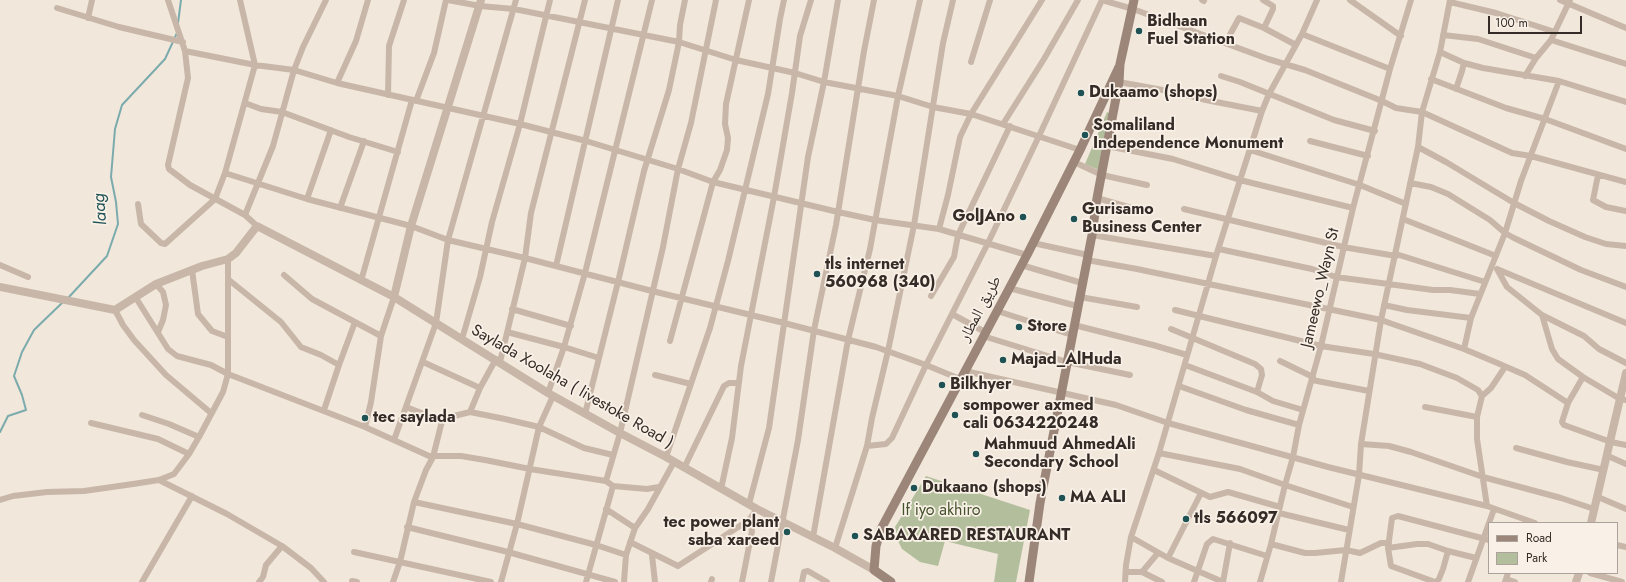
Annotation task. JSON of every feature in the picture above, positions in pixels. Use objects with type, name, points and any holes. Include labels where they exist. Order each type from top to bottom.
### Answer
[{"type":"main road","name":"طريق المطار","points":[[874,570],[876,546],[881,529],[1027,255],[1080,150],[1120,64],[1134,4]]},
{"type":"main road","name":"طريق المطار","points":[[1029,582],[1040,503],[1088,257],[1107,146],[1120,82],[1120,64]]},
{"type":"main road","points":[[874,570],[891,582]]},
{"type":"street","points":[[88,18],[92,0]]},
{"type":"street","points":[[0,287],[115,310],[156,284],[228,258],[236,253],[257,226],[245,215],[190,185],[172,172],[168,165],[188,78],[183,42],[168,0]]},
{"type":"street","points":[[138,204],[141,224],[161,243],[165,244],[215,199],[225,172],[255,65],[240,0]]},
{"type":"street","points":[[245,215],[273,146],[294,70],[303,47],[326,0]]},
{"type":"street","points":[[337,83],[356,41],[368,0]]},
{"type":"street","points":[[388,95],[389,46],[404,0]]},
{"type":"street","points":[[361,281],[378,217],[414,100],[434,53],[447,0],[480,3],[514,9],[546,17],[679,42],[736,60],[794,73],[824,82],[898,96],[933,108],[971,114],[1080,150]]},
{"type":"street","points":[[394,440],[436,323],[448,240],[516,0]]},
{"type":"street","points":[[462,339],[480,277],[492,222],[520,124],[550,0]]},
{"type":"street","points":[[470,412],[480,388],[498,361],[507,332],[525,258],[531,213],[550,131],[584,0]]},
{"type":"street","points":[[556,266],[618,0]]},
{"type":"street","points":[[501,582],[508,552],[517,524],[539,427],[551,394],[585,273],[652,0]]},
{"type":"street","points":[[585,414],[647,160],[669,90],[679,42],[680,25],[685,0]]},
{"type":"street","points":[[606,481],[620,433],[678,169],[691,123],[716,0]]},
{"type":"street","points":[[670,341],[713,182],[720,170],[727,150],[728,138],[725,124],[726,104],[749,0]]},
{"type":"street","points":[[666,457],[710,328],[716,306],[746,189],[768,94],[784,0]]},
{"type":"street","points":[[721,489],[732,438],[739,383],[774,197],[800,36],[811,0]]},
{"type":"street","points":[[749,504],[769,428],[808,157],[824,82],[838,0]]},
{"type":"street","points":[[771,582],[784,522],[814,330],[838,212],[874,0]]},
{"type":"street","points":[[813,537],[848,340],[875,220],[898,96],[920,0]]},
{"type":"street","points":[[835,548],[867,446],[888,351],[914,224],[943,43],[953,0]]},
{"type":"street","points":[[971,62],[990,0]]},
{"type":"street","points":[[939,229],[953,176],[957,145],[971,114],[1042,0]]},
{"type":"street","points":[[1003,124],[1044,59],[1078,0]]},
{"type":"street","points":[[867,446],[886,444],[892,438],[926,365],[988,243],[1102,0],[1134,4],[1226,42],[1284,64],[1305,70],[1396,108],[1422,112],[1512,153],[1531,156],[1626,182]]},
{"type":"street","points":[[1263,0],[1274,6],[1264,28]]},
{"type":"street","points":[[1125,582],[1131,537],[1154,470],[1216,256],[1262,111],[1284,64],[1302,34],[1317,0]]},
{"type":"street","points":[[1350,0],[1401,36]]},
{"type":"street","name":"Jameewo_Wayn St","points":[[1260,582],[1293,457],[1299,425],[1321,346],[1353,208],[1375,131],[1390,69],[1411,0]]},
{"type":"street","points":[[1560,0],[1569,2],[1626,28]]},
{"type":"street","points":[[1341,582],[1359,475],[1361,444],[1374,354],[1418,147],[1422,112],[1440,52],[1450,1],[1496,13],[1555,32]]},
{"type":"street","points":[[1525,76],[1536,58],[1551,40],[1569,2]]},
{"type":"street","points":[[365,427],[371,402],[381,336],[394,297],[411,226],[480,3]]},
{"type":"street","points":[[57,8],[119,27],[183,42]]},
{"type":"street","points":[[1226,42],[1239,18],[1264,28],[1296,45]]},
{"type":"street","points":[[1302,34],[1390,69]]},
{"type":"street","points":[[1443,35],[1478,39],[1536,58]]},
{"type":"street","points":[[1551,40],[1626,64]]},
{"type":"street","points":[[185,51],[255,65],[294,70],[337,83],[550,131],[678,169],[713,182],[875,220],[914,224],[939,229],[1027,255]]},
{"type":"street","points":[[1440,52],[1464,63],[1525,76],[1559,81],[1626,102]]},
{"type":"street","points":[[1456,89],[1464,63]]},
{"type":"street","points":[[1221,76],[1334,120],[1375,131]]},
{"type":"street","points":[[1431,79],[1506,108],[1545,119],[1626,149]]},
{"type":"street","points":[[1464,348],[1471,318],[1485,282],[1494,268],[1496,256],[1514,203],[1559,81]]},
{"type":"street","points":[[1120,82],[1180,92],[1206,100],[1262,111]]},
{"type":"street","points":[[245,103],[261,109],[282,112],[364,142],[398,152]]},
{"type":"street","points":[[931,296],[954,257],[958,235],[1010,126]]},
{"type":"street","points":[[307,199],[331,130]]},
{"type":"street","points":[[1310,141],[1368,156]]},
{"type":"street","points":[[340,208],[364,142]]},
{"type":"street","points":[[1107,146],[1173,158],[1187,164],[1240,180],[1353,208]]},
{"type":"street","points":[[1418,147],[1514,203],[1585,237],[1606,244],[1626,246]]},
{"type":"street","points":[[1250,150],[1360,185],[1406,204]]},
{"type":"street","points":[[1074,162],[1102,175],[1147,185]]},
{"type":"street","points":[[225,172],[307,199],[411,226],[448,240],[814,330],[888,351],[960,379]]},
{"type":"street","points":[[1598,175],[1593,200],[1606,207],[1626,211]]},
{"type":"street","points":[[1410,183],[1431,187],[1448,194],[1498,225],[1505,233],[1581,270],[1626,287]]},
{"type":"street","points":[[1098,198],[1142,211]]},
{"type":"street","points":[[1184,209],[1343,247],[1396,255],[1485,282]]},
{"type":"street","points":[[1403,219],[1496,256]]},
{"type":"street","name":"Saylada Xoolaha ( livestoke Road )","points":[[257,226],[394,297],[585,414],[666,457],[757,509],[835,548],[874,570]]},
{"type":"street","points":[[1092,235],[1216,256]]},
{"type":"street","points":[[1033,243],[1146,271],[1381,320],[1464,348],[1525,375],[1568,403]]},
{"type":"street","points":[[1219,249],[1312,270],[1336,277],[1480,294]]},
{"type":"street","points":[[0,500],[13,496],[84,490],[159,480],[174,474],[189,454],[199,437],[223,392],[228,374],[228,258]]},
{"type":"street","points":[[1021,265],[1082,283]]},
{"type":"street","points":[[0,266],[28,276]]},
{"type":"street","points":[[1494,268],[1506,287],[1542,315],[1584,336],[1599,349],[1626,363]]},
{"type":"street","points":[[1494,268],[1626,323]]},
{"type":"street","points":[[192,270],[198,314],[212,331],[228,337]]},
{"type":"street","points":[[284,275],[312,299],[381,336]]},
{"type":"street","points":[[229,280],[281,322],[301,347],[321,355],[339,365]]},
{"type":"street","points":[[156,284],[163,292],[166,305],[163,320],[158,332]]},
{"type":"street","points":[[1009,288],[1078,302],[1137,307]]},
{"type":"street","points":[[136,298],[168,349],[177,356],[211,365],[228,374],[365,427],[429,456],[460,456],[606,481],[612,486],[659,488]]},
{"type":"street","points":[[1384,305],[1407,310],[1471,318]]},
{"type":"street","points":[[512,309],[570,326]]},
{"type":"street","points":[[115,310],[123,325],[134,340],[171,379],[211,414]]},
{"type":"street","points":[[997,310],[1072,335]]},
{"type":"street","points":[[1175,310],[1198,317],[1321,346],[1374,354],[1420,364],[1450,375],[1478,390],[1482,396]]},
{"type":"street","points":[[952,314],[984,334],[1067,362],[1130,376]]},
{"type":"street","points":[[1542,315],[1552,349],[1558,359],[1583,377],[1623,400]]},
{"type":"street","points":[[324,410],[355,322]]},
{"type":"street","points":[[1074,325],[1153,345],[1187,356]]},
{"type":"street","points":[[1171,329],[1245,359],[1261,369],[1262,375],[1257,392]]},
{"type":"street","points":[[507,332],[599,358]]},
{"type":"street","points":[[1280,361],[1312,378],[1369,391]]},
{"type":"street","points":[[423,362],[480,388]]},
{"type":"street","points":[[1185,365],[1257,392],[1273,401],[1303,410]]},
{"type":"street","points":[[1487,506],[1477,439],[1477,417],[1482,396],[1491,388],[1506,367]]},
{"type":"street","points":[[965,371],[1116,404],[1168,423],[1359,475],[1487,506],[1532,522]]},
{"type":"street","points":[[1591,522],[1623,400],[1626,373]]},
{"type":"street","points":[[655,374],[691,384]]},
{"type":"street","points":[[1583,377],[1568,403],[1562,422],[1564,425],[1611,442],[1626,445]]},
{"type":"street","points":[[684,468],[724,386],[729,383],[739,383]]},
{"type":"street","points":[[1179,386],[1246,410],[1299,425]]},
{"type":"street","points":[[406,406],[442,421]]},
{"type":"street","points":[[1425,407],[1477,417]]},
{"type":"street","points":[[393,582],[400,562],[414,502],[433,456],[442,421],[450,417],[470,412],[506,418],[539,427],[584,448],[613,455]]},
{"type":"street","points":[[142,416],[169,424],[199,437]]},
{"type":"street","points":[[91,423],[158,439],[189,454]]},
{"type":"street","points":[[1361,444],[1389,446],[1411,452],[1483,477],[1561,498],[1594,510]]},
{"type":"street","points":[[1516,448],[1567,462],[1604,470]]},
{"type":"street","points":[[1159,453],[1240,469],[1353,507]]},
{"type":"street","points":[[1608,456],[1626,464]]},
{"type":"street","points":[[624,582],[626,555],[635,528],[648,509],[674,462]]},
{"type":"street","points":[[1154,470],[1210,496],[1228,492],[1279,510],[1349,530]]},
{"type":"street","points":[[159,480],[227,514],[282,546],[311,568],[324,582]]},
{"type":"street","points":[[586,582],[612,486]]},
{"type":"street","points":[[1168,558],[1201,492]]},
{"type":"street","points":[[142,582],[192,496]]},
{"type":"street","points":[[1598,498],[1626,509]]},
{"type":"street","points":[[414,502],[517,524],[596,545],[626,555]]},
{"type":"street","points":[[1490,522],[1494,508]]},
{"type":"street","points":[[606,509],[635,528]]},
{"type":"street","points":[[630,542],[678,566],[749,520],[757,509]]},
{"type":"street","points":[[1448,551],[1443,569],[1439,579],[1436,582],[1391,566],[1389,545],[1392,518],[1398,516],[1486,539],[1476,558],[1468,582]]},
{"type":"street","points":[[742,582],[752,531],[749,520]]},
{"type":"street","points":[[407,527],[508,552],[615,582]]},
{"type":"street","points":[[1131,537],[1168,558],[1223,582],[1230,543]]},
{"type":"street","points":[[1194,582],[1207,544],[1211,540],[1216,539],[1230,543],[1267,556]]},
{"type":"street","points":[[1271,544],[1305,552],[1315,553],[1346,550],[1360,553],[1381,543],[1389,545],[1428,544],[1476,558]]},
{"type":"street","points":[[269,582],[261,580],[266,566],[282,546]]},
{"type":"street","points":[[354,552],[491,582]]},
{"type":"street","points":[[1142,572],[1158,553]]},
{"type":"street","points":[[652,554],[655,582]]},
{"type":"street","points":[[802,582],[804,572],[808,570],[827,582]]},
{"type":"street","points":[[1126,572],[1142,572],[1162,582]]},
{"type":"street","points":[[1594,574],[1622,582]]},
{"type":"street","points":[[1506,578],[1515,582]]},
{"type":"green space","points":[[1107,112],[1111,114],[1099,170],[1085,164]]},
{"type":"green space","name":"If iyo akhiro","points":[[926,476],[1030,510],[1016,582],[994,582],[998,554],[945,541],[938,566],[920,562],[902,549],[898,541],[895,527]]},
{"type":"waterway","name":"laag","points":[[178,23],[181,0]]},
{"type":"waterway","name":"laag","points":[[68,298],[107,256],[118,224],[116,202],[111,177],[115,129],[122,105],[165,59],[177,33]]},
{"type":"waterway","name":"laag","points":[[0,432],[8,416],[26,410],[22,395],[14,376],[22,352],[34,330],[63,302]]},
{"type":"place","name":"Bidhaan Fuel Station","points":[[1139,31]]},
{"type":"place","name":"Dukaamo (shops)","points":[[1081,93]]},
{"type":"place","name":"Somaliland Independence Monument","points":[[1085,135]]},
{"type":"place","name":"GolJAno","points":[[1023,217]]},
{"type":"place","name":"Gurisamo Business Center","points":[[1074,219]]},
{"type":"place","name":"tls internet 560968 (340)","points":[[817,274]]},
{"type":"place","name":"Store","points":[[1019,327]]},
{"type":"place","name":"Majad_AlHuda","points":[[1003,360]]},
{"type":"place","name":"Bilkhyer","points":[[942,385]]},
{"type":"place","name":"sompower axmed cali 0634220248","points":[[955,415]]},
{"type":"place","name":"tec saylada","points":[[365,418]]},
{"type":"place","name":"Mahmuud AhmedAli Secondary School","points":[[976,454]]},
{"type":"place","name":"Dukaano (shops)","points":[[914,488]]},
{"type":"place","name":"MA ALI","points":[[1062,498]]},
{"type":"place","name":"tls 566097","points":[[1186,519]]},
{"type":"place","name":"tec power plant saba xareed","points":[[787,532]]},
{"type":"place","name":"SABAXARED RESTAURANT","points":[[855,536]]}]
